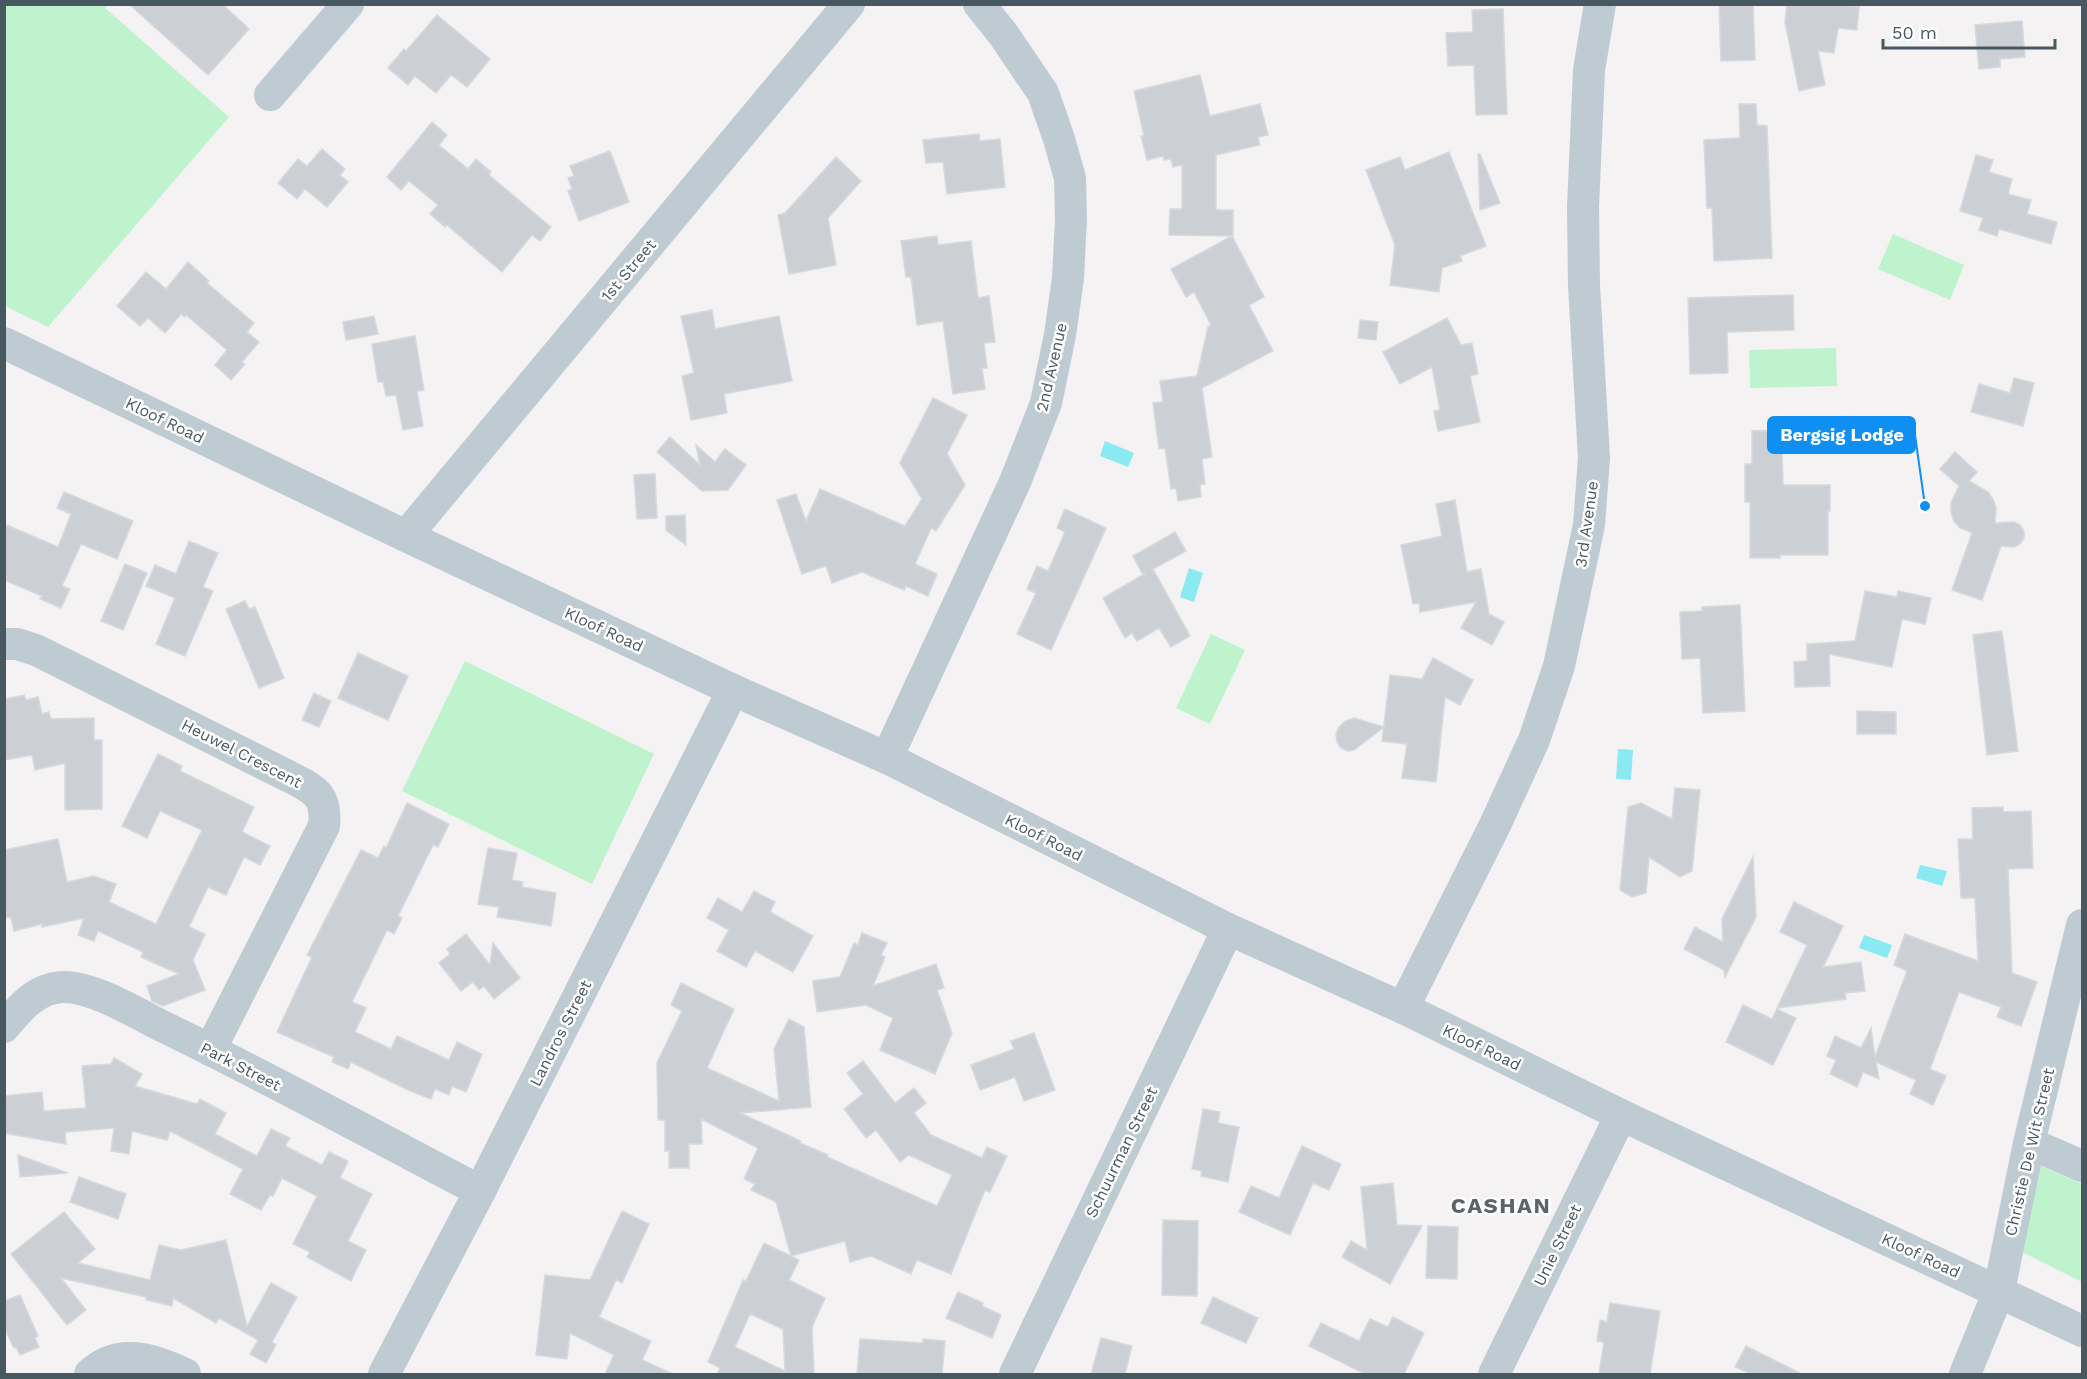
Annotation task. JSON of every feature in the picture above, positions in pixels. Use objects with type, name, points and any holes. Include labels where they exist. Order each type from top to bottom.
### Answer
[{"type":"street","points":[[270,95],[348,4]]},
{"type":"street","name":"1st Street","points":[[406,536],[849,4]]},
{"type":"street","name":"2nd Avenue","points":[[887,758],[1015,482],[1046,403],[1060,335],[1068,278],[1071,219],[1070,178],[1059,139],[1042,93],[1003,34],[979,4]]},
{"type":"street","name":"3rd Avenue","points":[[1402,1008],[1495,825],[1534,740],[1559,666],[1589,525],[1594,458],[1584,285],[1583,207],[1589,70],[1600,4]]},
{"type":"street","name":"Kloof Road","points":[[4,343],[733,690],[887,758],[1228,929],[1402,1008],[1621,1115],[2082,1330]]},
{"type":"street","name":"Heuwel Crescent","points":[[4,644],[17,644],[36,650],[294,779],[313,789],[322,798],[326,812],[324,826],[210,1050]]},
{"type":"street","name":"Landros Street","points":[[384,1374],[480,1191],[733,690]]},
{"type":"street","name":"Christie De Wit Street","points":[[1965,1374],[1999,1291],[2029,1143],[2082,925]]},
{"type":"street","name":"Schuurman Street","points":[[1015,1374],[1228,929]]},
{"type":"street","name":"Park Street","points":[[4,1027],[33,997],[50,988],[65,987],[104,998],[210,1050],[480,1191]]},
{"type":"street","name":"Unie Street","points":[[1494,1374],[1621,1115]]},
{"type":"street","points":[[2029,1143],[2082,1166]]},
{"type":"street","points":[[90,1374],[112,1359],[131,1357],[155,1361],[185,1374]]},
{"type":"green space","points":[[4,5],[107,5],[105,8],[229,117],[48,327],[5,306]]},
{"type":"green space","points":[[1893,234],[1964,265],[1950,300],[1878,269]]},
{"type":"green space","points":[[1836,348],[1837,386],[1750,388],[1749,350]]},
{"type":"green space","points":[[1211,634],[1245,650],[1210,724],[1176,708]]},
{"type":"green space","points":[[465,661],[654,754],[592,884],[402,791]]},
{"type":"green space","points":[[2038,1165],[2082,1184],[2082,1282],[2022,1252]]},
{"type":"water","points":[[1105,441],[1134,453],[1128,467],[1100,456]]},
{"type":"water","points":[[1189,568],[1203,573],[1194,602],[1180,597]]},
{"type":"water","points":[[1618,749],[1633,750],[1631,780],[1616,779]]},
{"type":"water","points":[[1920,865],[1947,871],[1942,886],[1916,878]]},
{"type":"water","points":[[1864,935],[1892,945],[1887,958],[1859,948]]},
{"type":"building","points":[[129,4],[222,4],[249,29],[208,75]]},
{"type":"building","points":[[1719,4],[1753,4],[1755,60],[1721,61]]},
{"type":"building","points":[[1787,4],[1838,4],[1859,7],[1857,30],[1838,28],[1834,53],[1818,51],[1825,85],[1799,91],[1785,22]]},
{"type":"building","points":[[1503,9],[1507,114],[1476,115],[1474,65],[1448,66],[1446,33],[1473,32],[1472,10]]},
{"type":"building","points":[[437,15],[490,59],[467,87],[451,75],[436,93],[415,76],[408,85],[388,68]]},
{"type":"building","points":[[2022,21],[2025,57],[2000,59],[2000,67],[1979,69],[1975,25]]},
{"type":"building","points":[[1200,75],[1210,116],[1260,104],[1268,135],[1258,137],[1260,145],[1216,155],[1216,210],[1233,210],[1233,236],[1169,235],[1170,209],[1182,209],[1182,165],[1173,167],[1171,159],[1164,160],[1163,156],[1147,160],[1141,136],[1144,136],[1134,91]]},
{"type":"building","points":[[1739,104],[1756,104],[1757,125],[1767,126],[1772,258],[1714,261],[1712,208],[1707,208],[1704,140],[1740,138]]},
{"type":"building","points":[[432,122],[447,135],[439,145],[468,169],[476,159],[491,172],[489,175],[551,227],[540,241],[532,235],[502,272],[447,225],[445,227],[430,214],[438,205],[409,181],[401,190],[387,177]]},
{"type":"building","points":[[979,134],[980,141],[1000,139],[1005,187],[947,194],[943,162],[926,163],[923,140]]},
{"type":"building","points":[[322,149],[345,169],[340,175],[348,182],[327,207],[305,189],[297,199],[278,183],[298,159],[307,166]]},
{"type":"building","points":[[610,151],[629,202],[579,221],[568,191],[572,189],[568,178],[574,176],[570,166]]},
{"type":"building","points":[[1449,152],[1486,246],[1460,256],[1462,261],[1442,268],[1439,292],[1390,285],[1395,245],[1366,170],[1400,157],[1405,170]]},
{"type":"building","points":[[1478,154],[1480,154],[1500,203],[1480,210]]},
{"type":"building","points":[[1976,155],[1993,160],[1989,172],[2012,179],[2008,194],[2031,200],[2027,214],[2057,222],[2051,244],[1999,229],[1997,236],[1979,230],[1983,218],[1960,211]]},
{"type":"building","points":[[836,157],[861,181],[828,218],[836,265],[789,274],[778,215],[785,213]]},
{"type":"building","points":[[937,236],[938,245],[971,241],[978,298],[989,296],[995,342],[984,343],[987,368],[982,368],[985,389],[953,394],[943,321],[917,325],[911,277],[906,277],[901,241]]},
{"type":"building","points":[[1232,236],[1264,297],[1249,305],[1273,351],[1202,388],[1212,457],[1202,459],[1205,484],[1200,485],[1201,497],[1178,501],[1176,488],[1171,489],[1165,448],[1159,449],[1153,403],[1163,402],[1160,381],[1197,376],[1208,327],[1211,325],[1194,292],[1186,297],[1171,269]]},
{"type":"building","points":[[188,262],[209,281],[207,283],[254,323],[247,332],[259,342],[242,362],[245,364],[231,380],[215,365],[227,350],[186,315],[185,317],[181,314],[165,333],[148,318],[140,326],[117,306],[146,272],[166,289]]},
{"type":"building","points":[[1793,295],[1794,330],[1727,332],[1728,373],[1690,374],[1688,298]]},
{"type":"building","points":[[712,310],[715,329],[779,316],[792,381],[724,394],[727,413],[691,420],[682,376],[694,373],[681,316]]},
{"type":"building","points":[[374,316],[378,334],[346,340],[343,322]]},
{"type":"building","points":[[1447,318],[1461,345],[1472,343],[1478,374],[1470,376],[1480,422],[1438,431],[1434,411],[1440,410],[1432,367],[1400,384],[1383,352]]},
{"type":"building","points":[[1360,320],[1378,322],[1376,340],[1358,338]]},
{"type":"building","points":[[415,336],[424,390],[417,391],[423,426],[403,430],[396,395],[386,396],[383,382],[378,382],[372,344]]},
{"type":"building","points":[[2014,378],[2034,383],[2023,426],[1971,412],[1979,384],[2010,393]]},
{"type":"building","points":[[933,398],[967,415],[947,454],[965,485],[936,531],[931,528],[915,564],[937,574],[928,596],[906,586],[904,590],[862,572],[832,583],[826,566],[802,574],[777,500],[796,494],[806,521],[820,489],[905,526],[922,499],[900,463]]},
{"type":"building","points":[[1788,430],[1788,448],[1782,448],[1783,485],[1830,485],[1828,555],[1780,555],[1780,558],[1750,558],[1750,502],[1745,502],[1745,464],[1752,464],[1752,431]]},
{"type":"building","points":[[670,437],[700,465],[696,445],[715,462],[725,449],[746,465],[728,490],[702,491],[657,452]]},
{"type":"building","points":[[1955,452],[1977,472],[1969,481],[1988,492],[1993,499],[1996,507],[1995,523],[2014,522],[2024,531],[2024,538],[2020,544],[2014,547],[2001,546],[1982,600],[1952,590],[1972,533],[1960,528],[1954,521],[1951,503],[1959,486],[1940,469]]},
{"type":"building","points":[[655,474],[657,518],[637,519],[634,475]]},
{"type":"building","points":[[64,492],[133,521],[117,559],[81,544],[62,586],[70,589],[61,608],[40,599],[42,596],[4,580],[4,524],[58,547],[71,514],[57,508]]},
{"type":"building","points":[[1455,500],[1467,572],[1481,569],[1489,614],[1504,622],[1492,645],[1461,628],[1476,602],[1420,612],[1419,603],[1413,604],[1401,545],[1442,536],[1436,504]]},
{"type":"building","points":[[1065,509],[1106,528],[1051,650],[1017,634],[1036,593],[1027,589],[1037,566],[1048,571],[1065,532],[1057,528]]},
{"type":"building","points":[[685,515],[686,545],[666,530],[666,516]]},
{"type":"building","points":[[1175,532],[1186,551],[1153,569],[1190,636],[1171,647],[1159,628],[1137,641],[1132,633],[1125,638],[1103,598],[1143,575],[1133,556]]},
{"type":"building","points":[[189,541],[218,553],[203,587],[213,591],[185,656],[156,644],[175,598],[146,586],[155,565],[176,574]]},
{"type":"building","points":[[125,564],[147,573],[123,630],[101,621]]},
{"type":"building","points":[[1865,591],[1897,597],[1898,591],[1931,598],[1925,624],[1902,619],[1892,667],[1829,654],[1830,686],[1795,687],[1794,662],[1807,661],[1807,644],[1855,641]]},
{"type":"building","points":[[245,601],[249,609],[255,607],[284,678],[259,688],[226,609]]},
{"type":"building","points":[[1740,605],[1745,711],[1703,713],[1700,658],[1682,659],[1680,612],[1702,611],[1702,607]]},
{"type":"building","points":[[2002,631],[2018,751],[1987,755],[1973,635]]},
{"type":"building","points":[[358,653],[408,676],[388,720],[338,698]]},
{"type":"building","points":[[1433,658],[1473,680],[1460,705],[1445,697],[1436,782],[1402,778],[1407,744],[1382,741],[1390,675],[1422,679]]},
{"type":"building","points":[[314,693],[331,701],[319,727],[302,720]]},
{"type":"building","points":[[24,695],[26,700],[38,697],[42,714],[49,712],[51,719],[94,718],[94,740],[102,740],[102,809],[65,810],[65,763],[35,770],[32,755],[4,760],[4,699]]},
{"type":"building","points":[[1857,711],[1896,712],[1896,734],[1857,734]]},
{"type":"building","points":[[1354,718],[1384,727],[1354,750],[1348,751],[1341,748],[1336,734],[1339,727]]},
{"type":"building","points":[[158,754],[182,766],[180,771],[254,807],[242,832],[270,846],[260,865],[244,857],[226,895],[208,887],[189,927],[205,934],[193,960],[205,990],[163,1006],[152,1001],[147,986],[179,974],[141,957],[143,952],[98,931],[94,941],[78,935],[84,918],[14,931],[11,917],[4,918],[4,850],[58,839],[67,882],[94,876],[116,884],[109,902],[156,924],[202,830],[160,811],[147,838],[122,826]]},
{"type":"building","points":[[1675,788],[1700,790],[1692,871],[1680,877],[1649,857],[1646,893],[1632,897],[1620,890],[1628,807],[1641,803],[1672,819]]},
{"type":"building","points":[[407,803],[449,824],[438,847],[433,845],[398,916],[402,918],[394,934],[387,930],[352,1002],[366,1008],[355,1032],[391,1049],[397,1036],[449,1060],[457,1042],[482,1054],[466,1092],[452,1086],[449,1095],[435,1089],[431,1099],[351,1062],[348,1069],[332,1062],[334,1057],[277,1032],[312,957],[307,955],[361,850],[378,858],[384,846],[386,848]]},
{"type":"building","points":[[2003,807],[2003,812],[2031,811],[2033,868],[2008,869],[2012,973],[2037,982],[2021,1026],[1997,1017],[2001,1007],[1959,992],[1930,1069],[1946,1076],[1933,1105],[1910,1094],[1916,1080],[1876,1062],[1879,1079],[1863,1072],[1857,1087],[1830,1074],[1836,1060],[1827,1056],[1835,1036],[1861,1048],[1871,1028],[1875,1057],[1907,971],[1894,965],[1905,934],[1978,961],[1975,898],[1961,898],[1958,839],[1973,839],[1972,808]]},
{"type":"building","points":[[488,848],[517,853],[512,880],[523,882],[522,887],[556,893],[551,926],[497,917],[499,907],[478,904]]},
{"type":"building","points":[[1753,857],[1756,917],[1725,977],[1724,970],[1684,949],[1695,927],[1723,942],[1722,919]]},
{"type":"building","points":[[754,891],[775,902],[770,912],[813,936],[793,972],[755,951],[746,967],[717,951],[729,930],[707,918],[718,898],[742,912]]},
{"type":"building","points":[[1794,902],[1843,926],[1823,967],[1861,962],[1865,991],[1845,993],[1846,999],[1777,1008],[1807,945],[1780,932]]},
{"type":"building","points":[[862,933],[887,943],[881,955],[885,957],[873,986],[936,964],[944,988],[937,990],[952,1033],[935,1074],[880,1050],[893,1018],[866,1005],[817,1012],[813,981],[840,977],[854,943],[858,945]]},
{"type":"building","points":[[466,934],[490,965],[493,943],[520,978],[494,999],[484,986],[479,990],[473,982],[461,991],[439,963],[450,954],[447,949]]},
{"type":"building","points":[[681,983],[734,1009],[707,1068],[779,1101],[774,1049],[789,1019],[804,1027],[811,1107],[740,1113],[801,1141],[800,1143],[828,1155],[827,1157],[937,1206],[952,1175],[909,1155],[900,1162],[876,1130],[866,1138],[844,1109],[863,1094],[847,1073],[863,1061],[895,1103],[914,1088],[926,1103],[914,1113],[931,1135],[982,1158],[987,1147],[1007,1156],[990,1192],[985,1190],[951,1274],[917,1260],[911,1274],[871,1256],[850,1262],[845,1241],[791,1256],[776,1202],[751,1190],[755,1184],[744,1179],[758,1148],[701,1119],[702,1144],[689,1144],[689,1168],[669,1168],[669,1151],[665,1151],[665,1120],[658,1120],[657,1063],[682,1011],[671,1005]]},
{"type":"building","points":[[1743,1005],[1772,1019],[1777,1009],[1796,1018],[1773,1065],[1726,1042]]},
{"type":"building","points":[[1034,1033],[1055,1090],[1024,1101],[1015,1077],[980,1090],[971,1065],[1014,1049],[1011,1041]]},
{"type":"building","points":[[114,1058],[142,1074],[135,1086],[197,1104],[200,1099],[226,1113],[215,1134],[257,1156],[271,1129],[290,1138],[285,1146],[322,1165],[329,1152],[348,1161],[340,1178],[372,1194],[348,1241],[366,1250],[351,1281],[307,1257],[310,1252],[293,1244],[317,1196],[282,1178],[273,1196],[270,1195],[261,1210],[230,1194],[243,1169],[170,1131],[167,1140],[132,1131],[129,1154],[111,1151],[114,1128],[65,1132],[66,1144],[4,1133],[4,1096],[42,1092],[44,1111],[86,1108],[82,1066],[111,1064]]},
{"type":"building","points":[[1203,1109],[1220,1112],[1218,1123],[1239,1127],[1228,1182],[1201,1176],[1202,1171],[1192,1169]]},
{"type":"building","points":[[1302,1146],[1341,1164],[1329,1190],[1313,1183],[1290,1235],[1239,1212],[1251,1186],[1279,1198]]},
{"type":"building","points":[[18,1155],[68,1173],[20,1177]]},
{"type":"building","points":[[79,1177],[126,1194],[118,1219],[70,1202]]},
{"type":"building","points":[[1393,1183],[1397,1225],[1422,1226],[1390,1284],[1342,1257],[1351,1241],[1367,1250],[1361,1187]]},
{"type":"building","points":[[622,1211],[649,1224],[622,1283],[616,1280],[599,1317],[651,1341],[642,1360],[673,1374],[605,1374],[614,1355],[570,1333],[567,1359],[536,1355],[545,1275],[590,1280]]},
{"type":"building","points":[[64,1212],[95,1249],[78,1263],[150,1280],[159,1245],[181,1250],[226,1240],[247,1326],[271,1283],[297,1297],[272,1342],[276,1345],[266,1363],[250,1354],[258,1340],[219,1318],[216,1323],[173,1298],[172,1306],[146,1300],[146,1297],[61,1278],[86,1310],[67,1325],[11,1254]]},
{"type":"building","points":[[1163,1220],[1198,1221],[1197,1296],[1162,1295]]},
{"type":"building","points":[[1428,1226],[1458,1227],[1457,1279],[1426,1278]]},
{"type":"building","points":[[764,1243],[799,1260],[789,1280],[825,1298],[812,1327],[814,1374],[717,1374],[720,1368],[708,1362],[743,1280],[746,1281]],"holes":[[[750,1314],[783,1329],[785,1371],[735,1347]]]},
{"type":"building","points":[[958,1292],[983,1303],[982,1306],[1001,1315],[992,1338],[946,1318]]},
{"type":"building","points":[[20,1295],[38,1336],[35,1338],[39,1347],[20,1355],[4,1327],[4,1301]]},
{"type":"building","points":[[1213,1297],[1258,1318],[1246,1343],[1201,1323]]},
{"type":"building","points":[[1610,1303],[1660,1311],[1650,1374],[1599,1374],[1604,1342],[1597,1341],[1600,1320],[1607,1322]]},
{"type":"building","points":[[1393,1317],[1424,1333],[1404,1374],[1365,1374],[1309,1346],[1321,1323],[1359,1341],[1370,1319],[1388,1327]]},
{"type":"building","points":[[1101,1338],[1132,1346],[1125,1374],[1091,1374]]},
{"type":"building","points":[[860,1339],[923,1343],[923,1339],[945,1341],[942,1374],[857,1374]]},
{"type":"building","points":[[1746,1346],[1802,1374],[1751,1374],[1735,1367]]},
{"type":"place","name":"Bergsig Lodge","points":[[1925,506]]},
{"type":"district","name":"CASHAN","points":[[1501,1205]]}]
